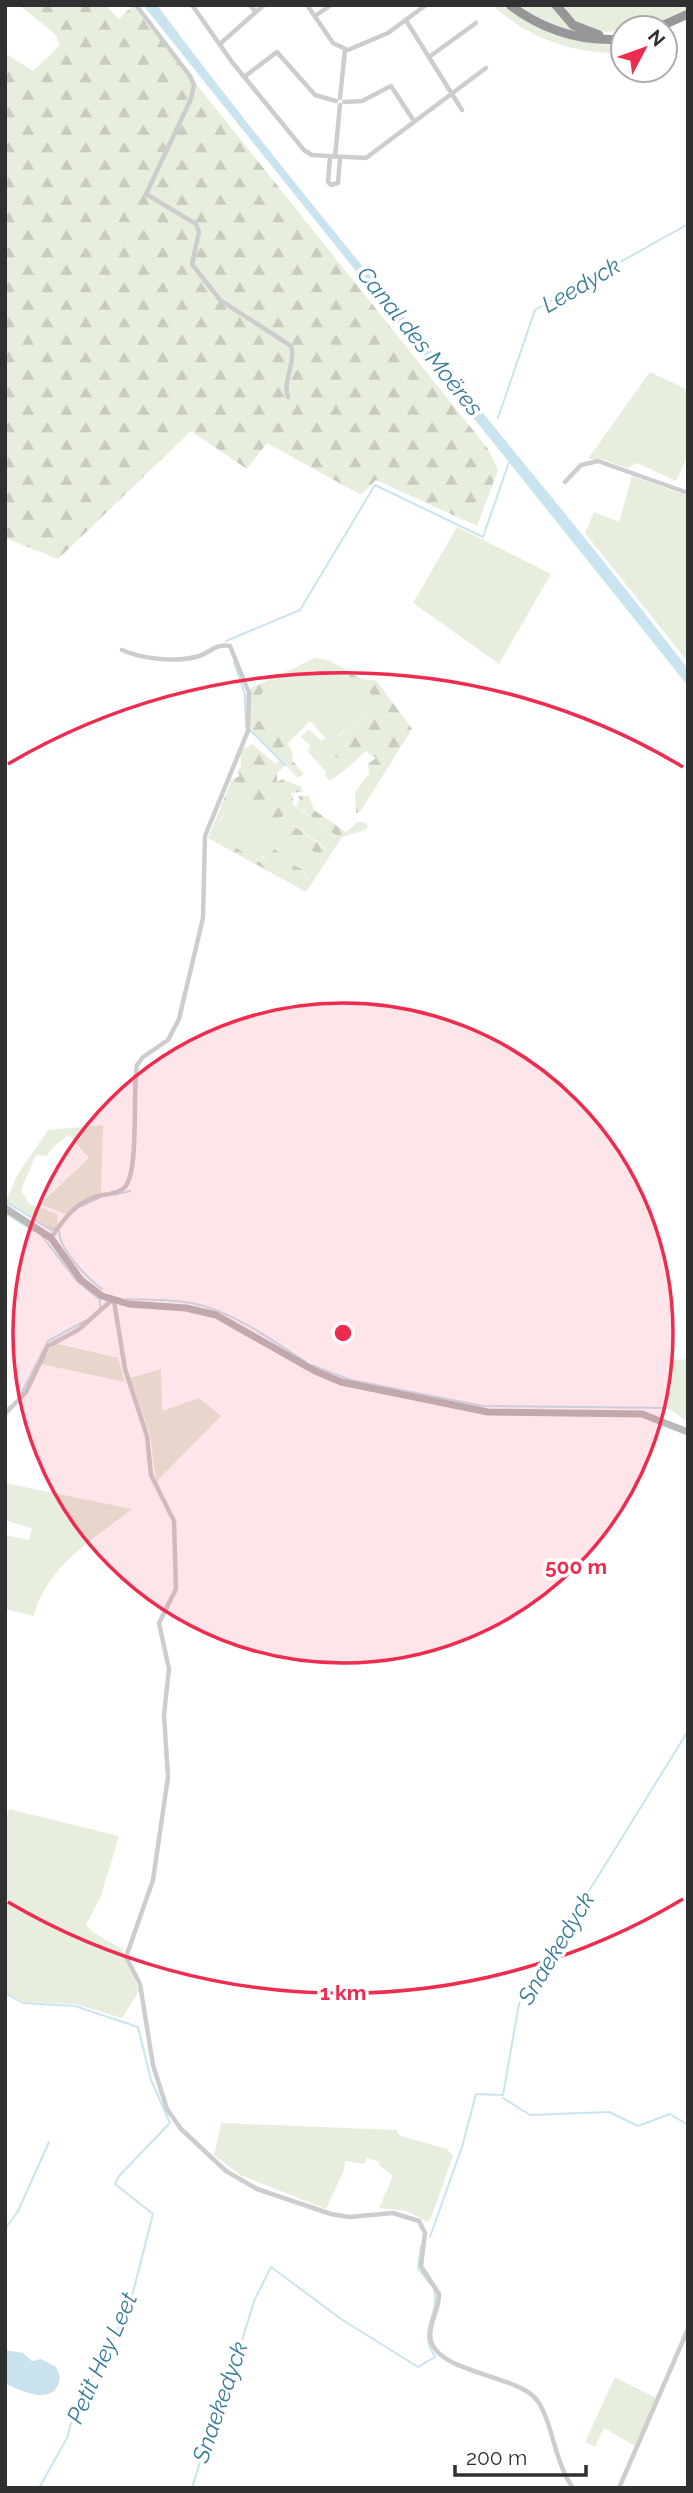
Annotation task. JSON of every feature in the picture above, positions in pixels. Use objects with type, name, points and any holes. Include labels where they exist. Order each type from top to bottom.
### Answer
[{"type":"highway","points":[[510,5],[534,22],[561,33],[590,39],[609,38]]},
{"type":"highway","points":[[556,5],[564,18],[578,28],[609,36]]},
{"type":"main road","points":[[5,1208],[51,1238],[81,1280],[113,1300],[190,1308],[216,1315],[315,1371],[355,1386],[488,1412],[642,1413],[688,1432]]},
{"type":"street","points":[[136,5],[194,85],[190,101],[146,194],[196,224],[199,232],[192,264],[216,296],[289,344],[293,356],[285,392],[288,397]]},
{"type":"street","points":[[192,5],[244,77],[306,152],[366,158],[486,68]]},
{"type":"street","points":[[250,5],[256,12]]},
{"type":"street","points":[[221,43],[264,5]]},
{"type":"street","points":[[307,5],[333,43],[345,49],[382,36],[407,22],[426,5]]},
{"type":"street","points":[[315,16],[331,5]]},
{"type":"street","points":[[407,22],[462,110]]},
{"type":"street","points":[[429,57],[476,23]]},
{"type":"street","points":[[335,157],[338,183],[331,185],[328,181],[335,157],[345,49]]},
{"type":"street","points":[[244,77],[277,51],[316,95],[340,101],[362,101],[390,86],[414,121]]},
{"type":"street","points":[[565,482],[581,465],[598,461],[688,493]]},
{"type":"street","points":[[51,1238],[72,1209],[94,1198],[120,1191],[128,1183],[136,1128],[136,1068],[143,1057],[168,1040],[179,1019],[202,922],[205,836],[248,729],[249,693],[230,646],[223,645],[191,657],[143,656],[122,650]]},
{"type":"street","points":[[5,1414],[26,1392],[48,1346],[78,1330],[113,1300]]},
{"type":"street","points":[[113,1300],[125,1369],[148,1436],[152,1478],[171,1510],[175,1527],[176,1589],[159,1623],[169,1669],[164,1715],[168,1760],[167,1787],[153,1880],[126,1957],[141,1987],[153,2065],[166,2106],[187,2134],[232,2175],[253,2188],[337,2216],[396,2213],[421,2223],[425,2233],[421,2266],[439,2294],[430,2334],[433,2345],[451,2360],[524,2390],[535,2398],[542,2409],[555,2453],[573,2488]]},
{"type":"street","points":[[619,2488],[688,2329]]},
{"type":"green space","points":[[19,5],[105,5],[119,19],[133,5],[488,449],[498,470],[477,526],[376,480],[361,495],[267,443],[247,469],[191,431],[58,559],[5,538],[5,53],[33,71],[60,45],[56,35]]},
{"type":"green space","points":[[492,5],[512,10],[541,29],[561,37],[609,44],[609,53],[587,51],[553,42],[506,17]]},
{"type":"green space","points":[[516,5],[554,5],[568,26],[581,34],[548,25]]},
{"type":"green space","points":[[560,5],[688,5],[688,10],[679,16],[679,14],[609,14],[609,32],[588,30],[577,24]]},
{"type":"green space","points":[[650,372],[688,390],[688,456],[676,481],[637,463],[627,468],[602,459],[588,459]]},
{"type":"green space","points":[[632,476],[688,496],[688,662],[585,533],[594,512],[619,522]]},
{"type":"green space","points":[[457,527],[551,574],[499,664],[413,603]]},
{"type":"green space","points":[[315,658],[331,662],[360,678],[376,680],[412,729],[360,812],[356,813],[355,792],[369,774],[368,764],[376,758],[366,751],[352,764],[325,753],[324,749],[376,704],[377,700],[369,692],[338,683],[319,667],[275,683],[259,697],[254,707],[253,720],[272,727],[282,737],[293,754],[292,760],[304,774],[298,778],[285,765],[277,773],[277,782],[283,779],[301,787],[303,792],[291,793],[294,801],[277,824],[238,796],[233,797],[233,804],[221,818],[215,835],[284,877],[287,873],[277,869],[256,850],[262,843],[268,845],[302,869],[308,880],[322,858],[279,826],[293,825],[327,850],[337,836],[296,806],[300,800],[298,796],[309,796],[314,810],[346,832],[358,822],[364,822],[368,826],[366,830],[342,837],[306,892],[208,838],[232,779],[240,776],[237,772],[241,767],[240,751],[252,744],[276,764],[280,760],[251,729],[247,720],[244,710],[249,689]]},
{"type":"green space","points":[[319,667],[338,683],[369,692],[377,700],[376,704],[337,737],[325,753],[352,764],[330,781],[325,775],[327,773],[308,752],[310,745],[301,737],[309,729],[321,741],[326,738],[310,721],[287,744],[253,720],[258,698],[265,690],[285,678]]},
{"type":"green space","points":[[238,796],[277,824],[292,804],[337,836],[328,850],[294,825],[280,826],[322,858],[309,880],[302,869],[259,855],[287,873],[284,877],[218,840],[215,835],[219,825],[232,797]]},
{"type":"green space","points":[[103,1125],[101,1194],[80,1202],[65,1214],[40,1204],[89,1158],[69,1135],[53,1147],[47,1156],[36,1155],[21,1190],[29,1204],[57,1214],[58,1225],[51,1230],[5,1203],[18,1174],[48,1130]]},
{"type":"green space","points":[[54,1343],[118,1358],[125,1382],[41,1364]]},
{"type":"green space","points":[[688,1359],[688,1422],[668,1408],[669,1360]]},
{"type":"green space","points":[[161,1369],[162,1411],[199,1398],[221,1416],[156,1482],[150,1434],[130,1378]]},
{"type":"green space","points":[[5,1483],[132,1509],[87,1543],[60,1568],[40,1598],[34,1616],[5,1609],[6,1535],[29,1540],[32,1528],[7,1521]]},
{"type":"green space","points":[[9,1809],[119,1836],[101,1896],[86,1925],[91,1931],[122,1949],[139,1991],[122,2018],[75,2004],[24,2002],[5,1992],[5,1822]]},
{"type":"green space","points":[[221,2123],[396,2130],[400,2136],[447,2149],[453,2156],[431,2218],[427,2222],[407,2211],[379,2208],[393,2176],[379,2165],[380,2162],[367,2158],[364,2164],[345,2161],[344,2170],[326,2209],[240,2175],[214,2155]]},
{"type":"green space","points":[[615,2377],[656,2398],[635,2446],[604,2428],[595,2447],[585,2442]]},
{"type":"water","name":"Canal des Moëres","points":[[143,5],[157,5],[287,173],[556,502],[688,669],[688,686]]},
{"type":"water","points":[[5,2350],[23,2353],[32,2361],[41,2359],[56,2367],[60,2376],[58,2386],[53,2392],[38,2395],[5,2383]]},
{"type":"waterway","name":"Leedyck","points":[[498,418],[535,310],[688,224]]},
{"type":"waterway","points":[[226,641],[300,610],[375,485],[483,537],[509,462]]},
{"type":"waterway","points":[[234,662],[245,695],[246,726]]},
{"type":"waterway","points":[[250,730],[285,765]]},
{"type":"waterway","points":[[114,1195],[130,1191]]},
{"type":"waterway","points":[[81,1206],[101,1197]]},
{"type":"waterway","points":[[5,1201],[51,1230],[55,1228]]},
{"type":"waterway","points":[[5,1213],[34,1231]]},
{"type":"waterway","points":[[59,1231],[69,1255],[102,1289]]},
{"type":"waterway","points":[[42,1236],[76,1280],[100,1300],[100,1308]]},
{"type":"waterway","points":[[127,1299],[191,1303],[222,1312],[306,1362]]},
{"type":"waterway","points":[[21,1394],[48,1341],[85,1321]]},
{"type":"waterway","points":[[311,1365],[351,1380],[483,1406],[668,1408]]},
{"type":"waterway","points":[[5,1410],[10,1406]]},
{"type":"waterway","name":"Snaekedyck","points":[[430,2237],[462,2147],[476,2094],[503,2095],[519,2004],[688,1731]]},
{"type":"waterway","name":"Petit Hey Leet","points":[[5,1993],[23,2003],[75,2006],[138,2027],[151,2080],[170,2123],[119,2176],[115,2184],[153,2214],[132,2296],[111,2344],[75,2408],[67,2438],[39,2488]]},
{"type":"waterway","points":[[503,2098],[530,2115],[609,2112],[638,2126],[670,2114],[688,2125]]},
{"type":"waterway","points":[[5,2229],[18,2211],[49,2142]]},
{"type":"waterway","name":"Snaekedyck","points":[[421,2246],[418,2268],[431,2285]]},
{"type":"waterway","name":"Snaekedyck","points":[[192,2488],[217,2407],[219,2391],[231,2377],[254,2301],[271,2267],[341,2319],[418,2367],[435,2357],[428,2338],[435,2299],[434,2289]]}]
